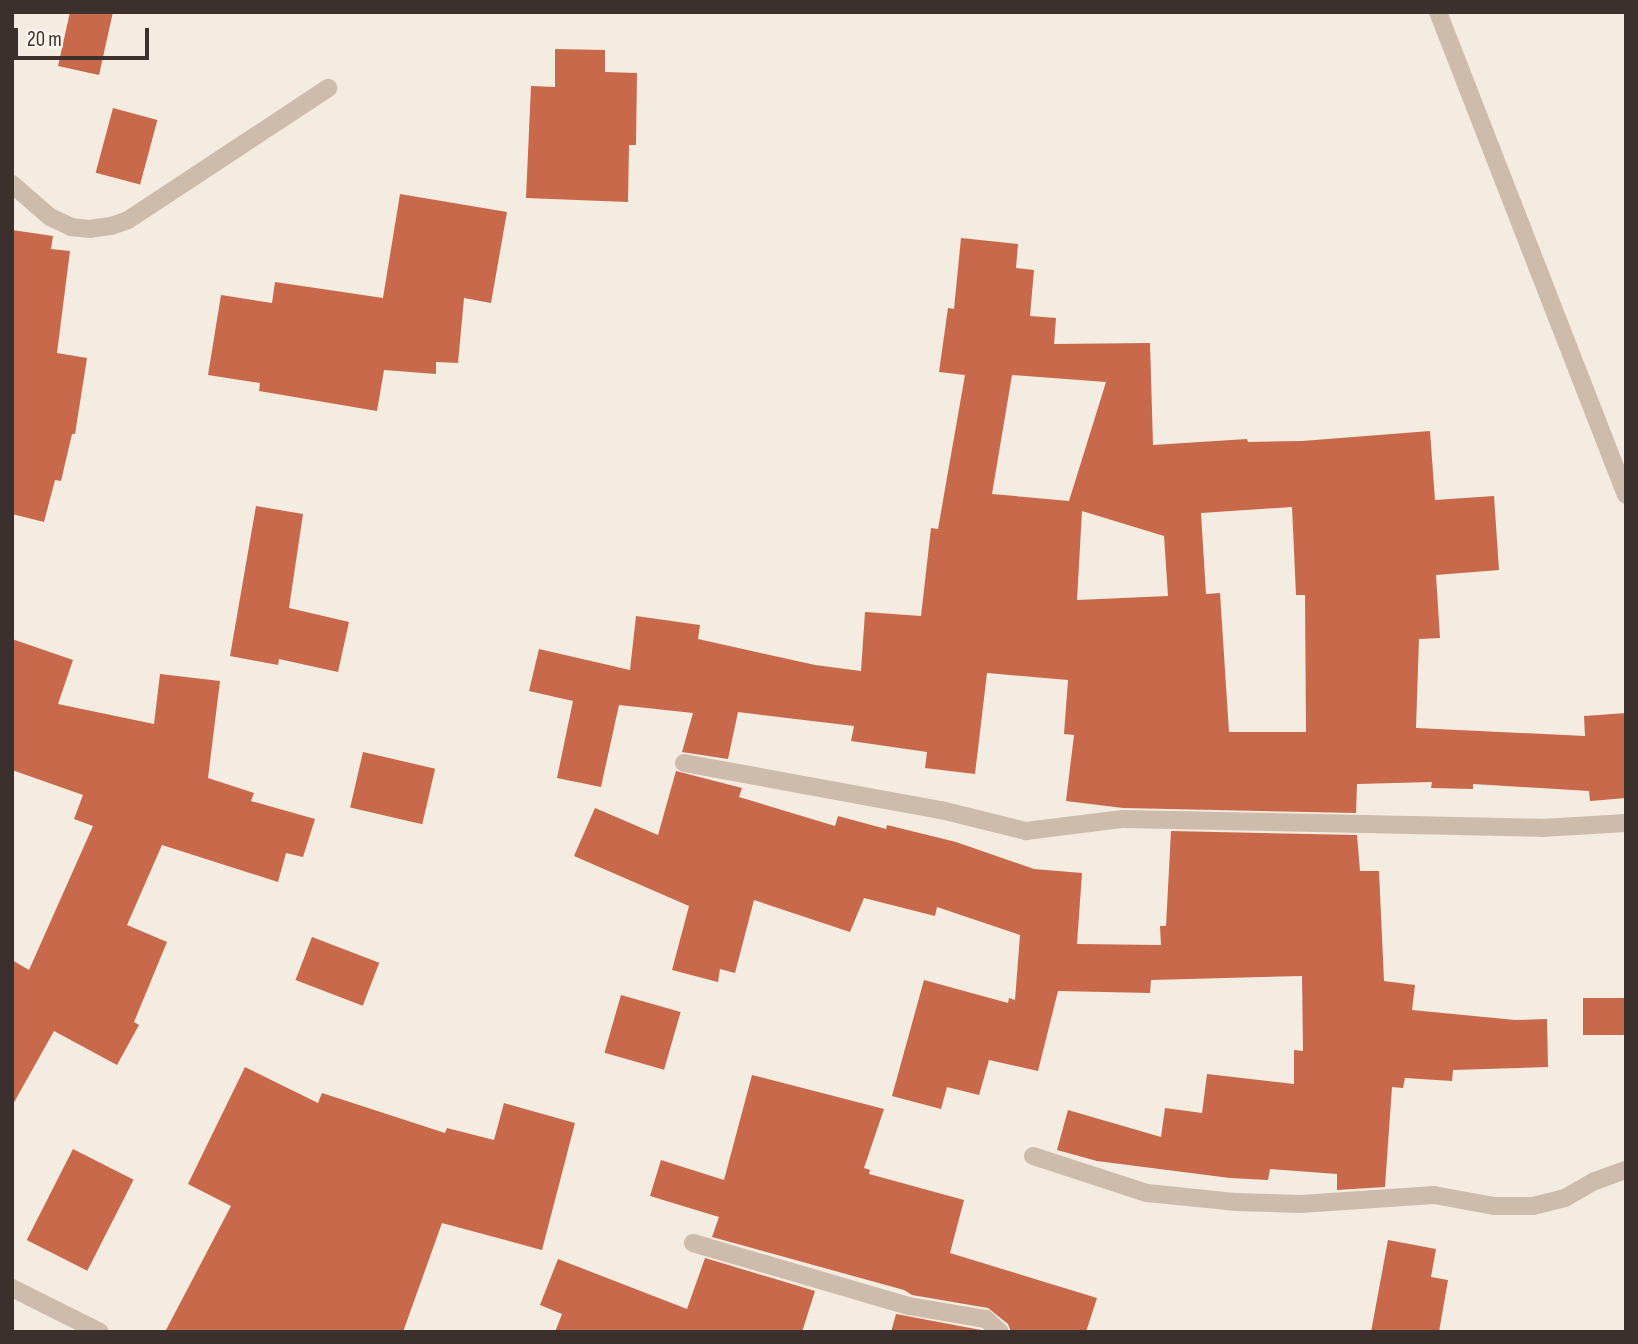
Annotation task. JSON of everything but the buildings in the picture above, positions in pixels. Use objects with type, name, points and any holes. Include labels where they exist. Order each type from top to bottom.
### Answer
[{"type":"street","points":[[1438,12],[1626,495]]},
{"type":"street","points":[[12,184],[50,217],[71,227],[89,229],[111,226],[128,220],[328,88]]},
{"type":"street","points":[[684,763],[941,810],[1026,831],[1072,828],[1123,819],[1542,828],[1626,823]]},
{"type":"street","points":[[1032,1156],[1147,1193],[1235,1202],[1301,1204],[1434,1195],[1494,1206],[1533,1206],[1565,1198],[1595,1181],[1626,1170]]},
{"type":"street","points":[[693,1242],[909,1306],[986,1319],[1000,1332]]},
{"type":"street","points":[[12,1288],[96,1331]]}]
